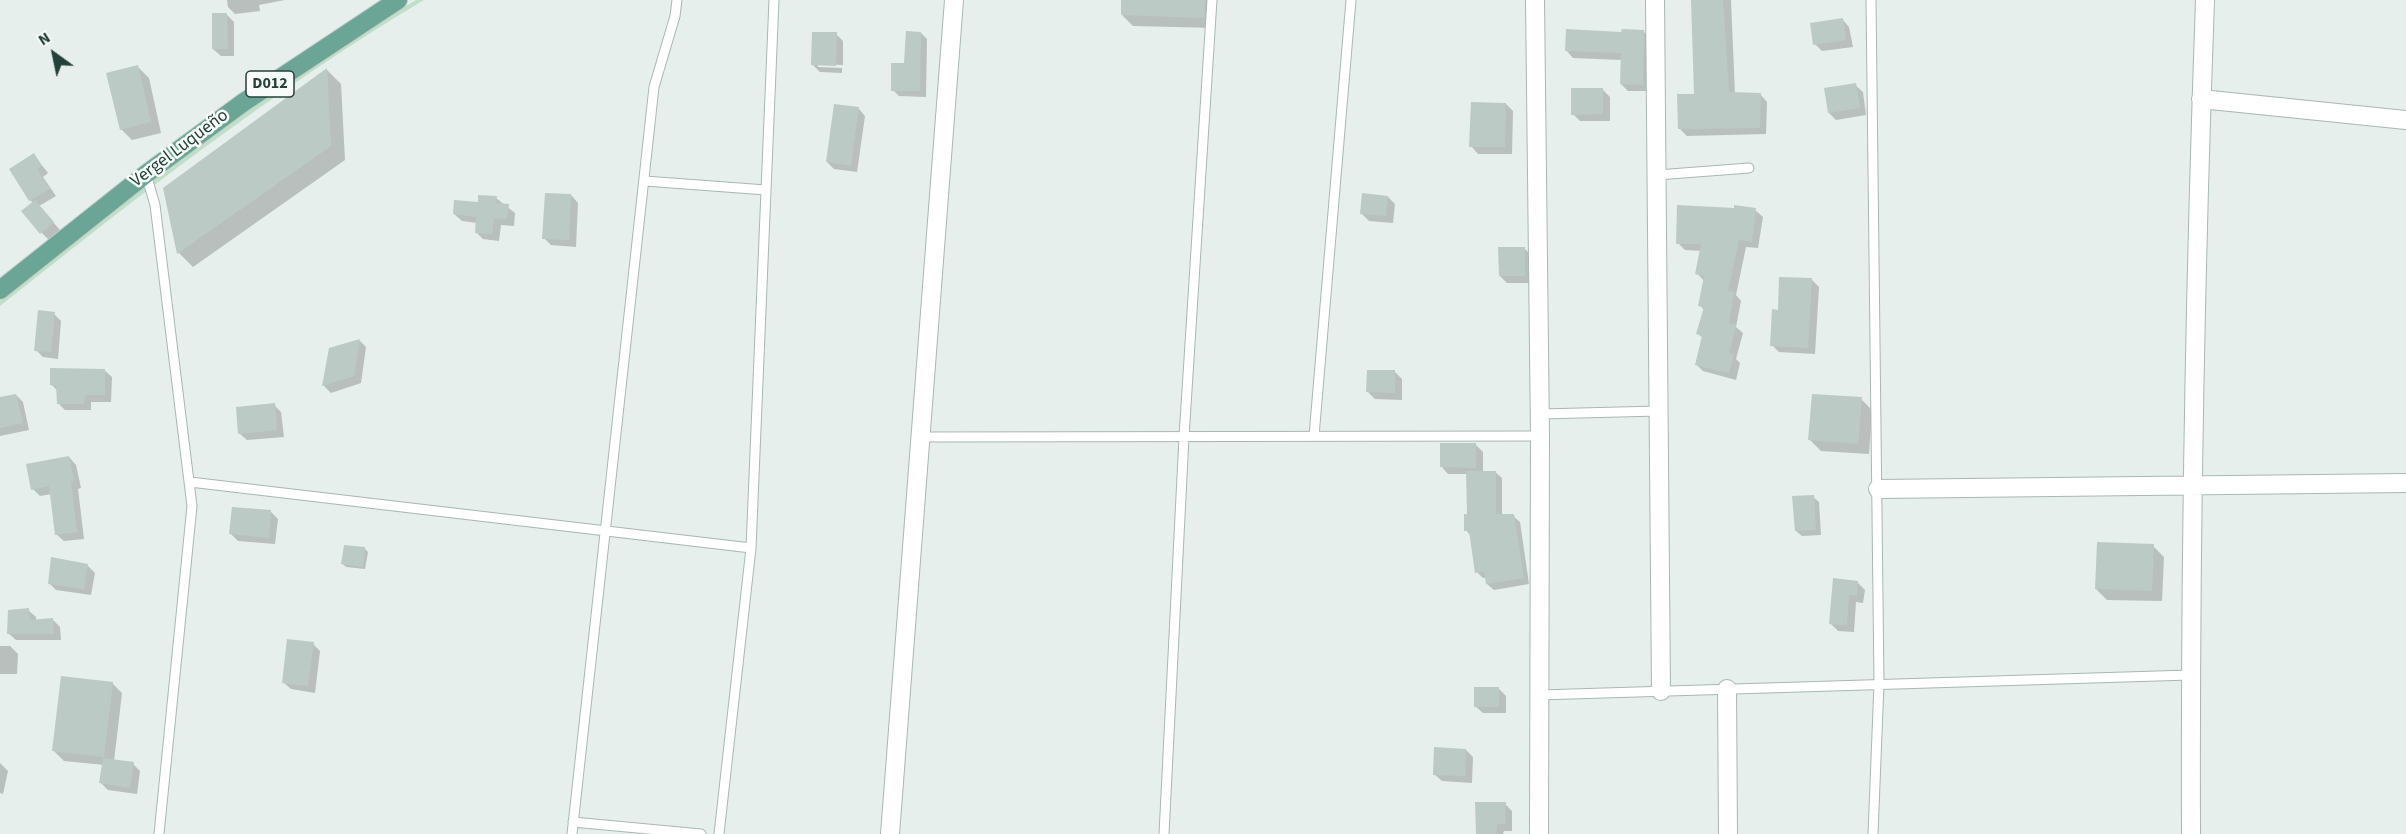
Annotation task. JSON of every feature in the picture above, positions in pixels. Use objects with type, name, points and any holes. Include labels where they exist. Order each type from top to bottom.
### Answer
[{"type":"main road","name":"Vergel Luqueño","points":[[0,290],[146,174],[244,102],[398,0]]},
{"type":"street","points":[[890,834],[954,0]]},
{"type":"street","points":[[1535,0],[1540,414],[1539,834]]},
{"type":"street","points":[[1655,0],[1661,691]]},
{"type":"street","points":[[2191,834],[2190,675],[2193,486],[2205,0]]},
{"type":"street","points":[[2201,99],[2406,120]]},
{"type":"street","points":[[1878,489],[2406,483]]},
{"type":"street","points":[[1726,689],[1728,834]]},
{"type":"lane","points":[[572,834],[607,532],[654,87],[675,16],[677,0]]},
{"type":"lane","points":[[719,834],[751,548],[774,0]]},
{"type":"lane","points":[[1164,834],[1184,437],[1212,0]]},
{"type":"lane","points":[[1314,436],[1351,0]]},
{"type":"lane","points":[[1871,0],[1880,684],[1873,834]]},
{"type":"lane","points":[[1657,175],[1749,168]]},
{"type":"lane","points":[[146,174],[155,206],[190,482],[191,530],[159,834]]},
{"type":"lane","points":[[645,181],[766,190]]},
{"type":"lane","points":[[1540,414],[1659,411]]},
{"type":"lane","points":[[922,437],[1540,436]]},
{"type":"lane","points":[[190,482],[751,548]]},
{"type":"lane","points":[[1539,695],[2190,675]]},
{"type":"lane","points":[[573,822],[701,834]]},
{"type":"green space","points":[[416,0],[424,0],[313,70],[207,146],[0,306],[0,301],[203,143],[307,69]]},
{"type":"building","points":[[1121,0],[1205,0],[1204,18],[1121,15]]},
{"type":"building","points":[[1691,0],[1723,0],[1729,92],[1761,93],[1760,128],[1678,129],[1677,94],[1694,94]]},
{"type":"building","points":[[212,13],[227,13],[228,49],[212,49]]},
{"type":"building","points":[[1843,18],[1846,40],[1813,45],[1810,23]]},
{"type":"building","points":[[1566,29],[1621,32],[1622,29],[1644,30],[1643,85],[1620,84],[1621,53],[1565,51]]},
{"type":"building","points":[[906,31],[921,32],[920,91],[891,91],[891,63],[904,63]]},
{"type":"building","points":[[812,32],[837,32],[836,66],[811,65]]},
{"type":"building","points":[[138,65],[151,122],[120,130],[106,73]]},
{"type":"building","points":[[327,68],[331,146],[177,254],[163,188]]},
{"type":"building","points":[[1856,83],[1860,108],[1828,113],[1824,88]]},
{"type":"building","points":[[1571,88],[1603,88],[1603,114],[1571,115]]},
{"type":"building","points":[[1471,102],[1506,103],[1505,147],[1469,147]]},
{"type":"building","points":[[834,104],[859,107],[851,166],[826,162]]},
{"type":"building","points":[[34,153],[42,166],[37,169],[50,189],[29,201],[9,169]]},
{"type":"building","points":[[545,193],[571,194],[569,240],[542,239]]},
{"type":"building","points":[[1362,193],[1388,196],[1386,216],[1360,214]]},
{"type":"building","points":[[478,195],[497,196],[496,203],[509,204],[507,219],[494,218],[492,234],[475,233],[476,217],[453,214],[454,200],[478,202]]},
{"type":"building","points":[[35,200],[54,222],[40,234],[21,211]]},
{"type":"building","points":[[1677,205],[1734,208],[1734,205],[1756,208],[1752,242],[1739,240],[1728,291],[1734,292],[1729,323],[1736,325],[1729,353],[1734,354],[1729,373],[1695,365],[1702,336],[1696,334],[1704,307],[1698,306],[1704,276],[1695,274],[1701,244],[1676,244]]},
{"type":"building","points":[[1498,247],[1525,247],[1525,276],[1499,276]]},
{"type":"building","points":[[1779,277],[1812,278],[1808,348],[1770,346],[1772,309],[1778,310]]},
{"type":"building","points":[[38,310],[55,312],[51,352],[34,351]]},
{"type":"building","points":[[360,339],[354,376],[322,386],[329,348]]},
{"type":"building","points":[[50,368],[105,369],[105,395],[85,395],[84,404],[57,404],[56,386],[50,385]]},
{"type":"building","points":[[1367,370],[1395,370],[1395,393],[1366,392]]},
{"type":"building","points":[[16,394],[23,423],[0,428],[0,397]]},
{"type":"building","points":[[1812,394],[1862,397],[1858,444],[1808,440]]},
{"type":"building","points":[[275,403],[277,430],[238,434],[236,407]]},
{"type":"building","points":[[1440,443],[1476,443],[1476,468],[1440,467]]},
{"type":"building","points":[[69,456],[74,481],[71,482],[77,532],[55,535],[49,486],[31,490],[26,464]]},
{"type":"building","points":[[1466,471],[1496,471],[1496,514],[1514,514],[1524,578],[1486,584],[1484,571],[1475,573],[1469,531],[1464,531],[1464,514],[1467,514]]},
{"type":"building","points":[[1814,495],[1816,530],[1795,531],[1792,496]]},
{"type":"building","points":[[232,507],[271,510],[269,538],[229,534]]},
{"type":"building","points":[[2097,542],[2154,544],[2152,591],[2095,589]]},
{"type":"building","points":[[344,545],[365,547],[363,567],[341,564]]},
{"type":"building","points":[[51,557],[88,564],[84,589],[48,584]]},
{"type":"building","points":[[1833,578],[1858,581],[1857,596],[1849,595],[1847,625],[1829,624]]},
{"type":"building","points":[[29,608],[30,620],[53,618],[54,634],[7,634],[8,610]]},
{"type":"building","points":[[287,639],[314,642],[308,686],[282,683]]},
{"type":"building","points":[[61,676],[113,682],[104,757],[52,751]]},
{"type":"building","points":[[1474,687],[1499,687],[1499,707],[1474,707]]},
{"type":"building","points":[[1434,747],[1466,749],[1465,776],[1433,775]]},
{"type":"building","points":[[103,758],[134,762],[130,788],[99,783]]},
{"type":"building","points":[[1475,802],[1506,802],[1505,824],[1497,824],[1496,834],[1476,834]]}]
